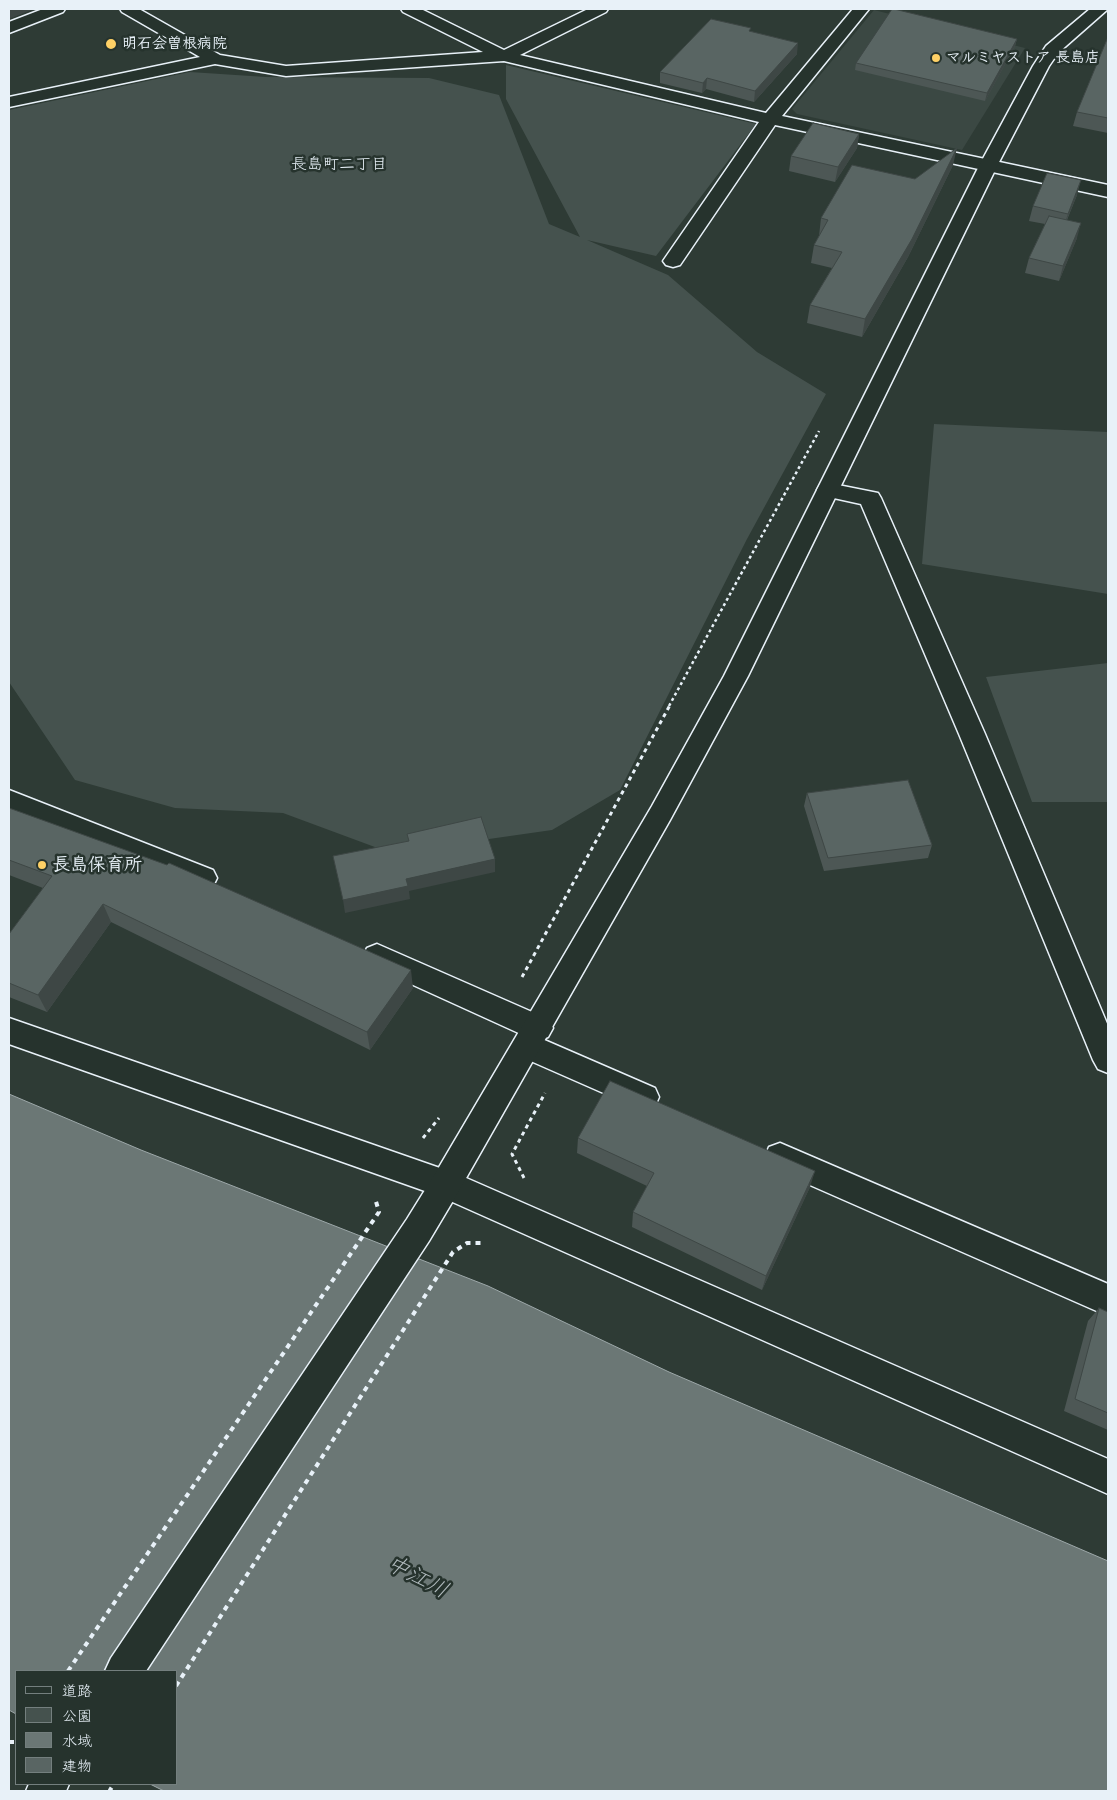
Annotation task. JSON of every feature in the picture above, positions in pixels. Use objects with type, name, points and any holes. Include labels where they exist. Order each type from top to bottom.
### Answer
[{"type":"street","points":[[9,28],[57,9]]},
{"type":"street","points":[[128,9],[215,59],[286,71],[504,56],[600,9]]},
{"type":"street","points":[[409,9],[504,56],[770,119],[1108,191]]},
{"type":"street","points":[[673,261],[770,119],[861,9]]},
{"type":"street","points":[[125,1670],[418,1230],[446,1184],[661,813],[736,676],[988,166],[1047,58],[1052,50],[1100,9]]},
{"type":"street","points":[[9,102],[215,59]]},
{"type":"street","points":[[828,490],[870,498],[972,734],[1108,1060]]},
{"type":"street","points":[[9,800],[224,887]]},
{"type":"street","points":[[359,947],[503,1012],[532,1037],[671,1109]]},
{"type":"street","points":[[9,1030],[446,1184],[1108,1477]]},
{"type":"street","points":[[753,1145],[1108,1300]]},
{"type":"path","points":[[503,1012],[823,424]]},
{"type":"path","points":[[422,1140],[442,1112]]},
{"type":"path","points":[[69,1670],[379,1212]]},
{"type":"path","points":[[178,1683],[453,1252],[467,1243],[489,1243]]},
{"type":"shaded area","points":[[874,10],[1025,48],[962,150],[797,114],[792,109]]},
{"type":"green space","points":[[506,65],[756,124],[656,256],[587,240],[668,275],[757,352],[826,394],[747,539],[620,790],[552,830],[391,853],[283,813],[175,808],[75,780],[9,682],[9,110],[190,72],[266,77],[429,78],[499,95],[549,224],[580,237],[506,99]]},
{"type":"green space","points":[[934,424],[1108,432],[1108,594],[922,564]]},
{"type":"green space","points":[[1108,663],[1108,802],[1032,802],[986,677]]},
{"type":"water","name":"中江川","points":[[9,1094],[141,1150],[488,1286],[669,1372],[1108,1561],[1108,1791],[164,1791],[152,1785],[178,1785],[178,1670],[15,1670],[15,1713],[9,1710]]},
{"type":"building","name":"マルミヤストア 長島店","points":[[892,9],[1017,39],[987,93],[856,63]]},
{"type":"building","points":[[711,19],[751,28],[749,31],[798,43],[755,91],[707,78],[703,83],[660,72]]},
{"type":"building","points":[[1108,37],[1108,118],[1077,112]]},
{"type":"building","points":[[813,123],[859,134],[838,167],[791,156]]},
{"type":"building","points":[[957,148],[912,239],[865,319],[810,305],[842,252],[814,245],[828,220],[821,218],[852,165],[915,179]]},
{"type":"building","points":[[1047,173],[1081,180],[1068,214],[1033,206]]},
{"type":"building","points":[[1049,216],[1081,223],[1063,266],[1029,258]]},
{"type":"building","points":[[908,780],[932,845],[828,858],[807,793]]},
{"type":"building","points":[[9,808],[167,865],[169,863],[411,970],[367,1032],[103,904],[38,995],[9,983],[9,934],[52,876],[9,860]]},
{"type":"building","points":[[481,817],[495,859],[406,879],[408,886],[343,900],[333,856],[409,841],[407,834]]},
{"type":"building","points":[[610,1081],[815,1171],[766,1276],[633,1212],[654,1173],[578,1138]]},
{"type":"building","points":[[1099,1308],[1108,1312],[1108,1413],[1075,1399]]},
{"type":"place","name":"明石会曽根病院","points":[[111,44]]},
{"type":"place","name":"マルミヤストア 長島店","points":[[936,58]]},
{"type":"place","name":"長島保育所","points":[[42,865]]},
{"type":"district","name":"長島町二丁目","points":[[339,165]]}]
